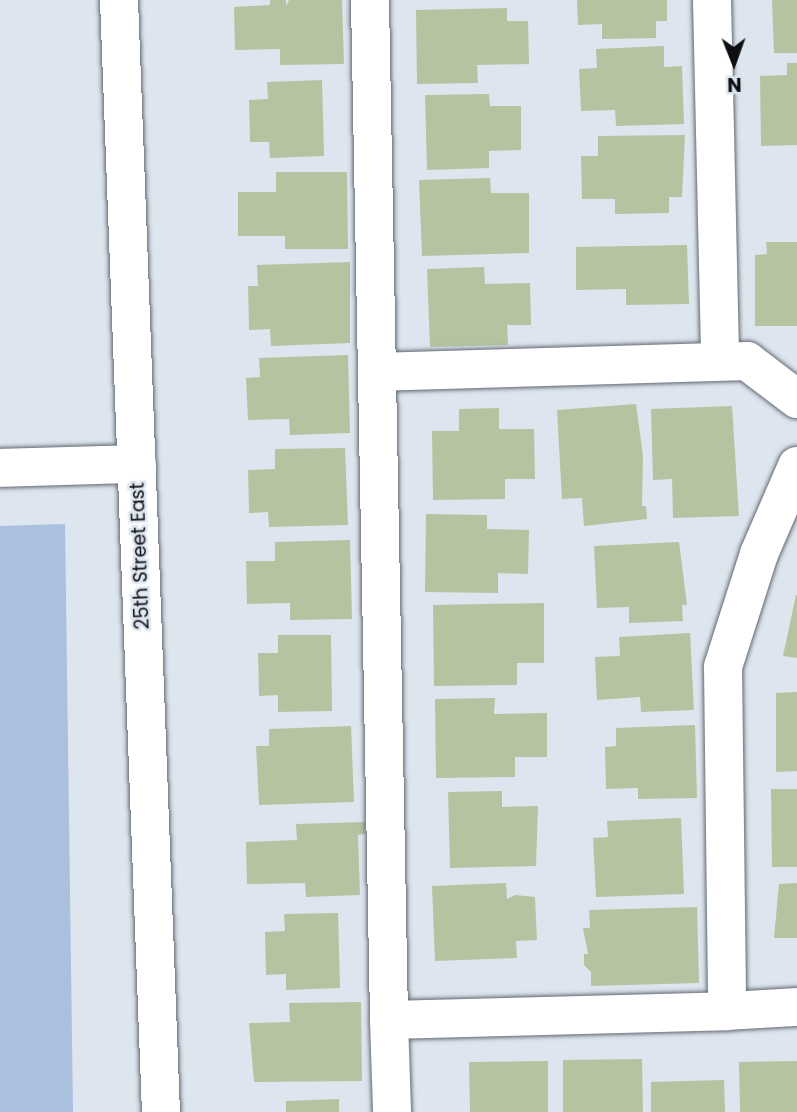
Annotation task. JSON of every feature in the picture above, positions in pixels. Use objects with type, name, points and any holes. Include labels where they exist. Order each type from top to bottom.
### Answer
[{"type":"street","name":"25th Street East","points":[[119,0],[161,1112]]},
{"type":"street","points":[[370,0],[391,1112]]},
{"type":"street","points":[[712,0],[720,361]]},
{"type":"street","points":[[377,372],[747,361],[797,399]]},
{"type":"street","points":[[0,467],[136,464]]},
{"type":"street","points":[[727,1011],[723,667],[758,554],[797,466]]},
{"type":"street","points":[[389,1020],[797,1007]]},
{"type":"shaded area","points":[[65,524],[73,1112],[0,1112],[0,526]]},
{"type":"building","points":[[270,0],[286,0],[286,6],[289,0],[342,0],[344,64],[280,65],[280,49],[235,50],[234,7],[270,5]]},
{"type":"building","points":[[577,0],[667,0],[667,21],[656,21],[656,38],[602,39],[602,24],[578,25]]},
{"type":"building","points":[[772,0],[797,0],[797,53],[774,53]]},
{"type":"building","points":[[507,8],[507,21],[528,21],[529,64],[477,65],[478,83],[417,84],[416,10]]},
{"type":"building","points":[[664,46],[664,67],[682,66],[684,124],[616,126],[615,110],[581,111],[579,69],[597,68],[596,49]]},
{"type":"building","points":[[787,63],[797,63],[797,145],[761,146],[760,76],[787,75]]},
{"type":"building","points":[[322,80],[324,156],[270,158],[269,142],[250,142],[249,100],[268,99],[267,82]]},
{"type":"building","points":[[489,94],[490,106],[521,106],[521,150],[489,151],[489,168],[427,170],[425,95]]},
{"type":"building","points":[[685,135],[682,197],[669,197],[669,213],[615,214],[615,199],[582,199],[581,156],[598,156],[598,136]]},
{"type":"building","points":[[276,172],[347,172],[348,249],[285,249],[285,236],[238,236],[238,192],[276,192]]},
{"type":"building","points":[[490,178],[491,193],[529,193],[529,253],[422,256],[419,180]]},
{"type":"building","points":[[766,242],[797,242],[797,326],[755,326],[755,255],[767,254]]},
{"type":"building","points":[[687,245],[689,304],[626,305],[626,289],[576,290],[576,247]]},
{"type":"building","points":[[350,262],[350,343],[271,346],[270,329],[249,330],[248,286],[258,286],[257,265]]},
{"type":"building","points":[[484,267],[485,284],[530,283],[531,325],[507,325],[508,345],[430,347],[427,269]]},
{"type":"building","points":[[348,355],[350,433],[290,435],[289,419],[248,420],[246,378],[260,377],[259,358]]},
{"type":"building","points":[[636,404],[643,456],[642,506],[646,506],[647,519],[584,526],[582,498],[562,499],[557,410]]},
{"type":"building","points":[[732,406],[739,516],[673,518],[672,479],[653,480],[651,409]]},
{"type":"building","points":[[499,408],[499,429],[534,429],[535,479],[505,479],[505,499],[433,500],[432,431],[459,431],[459,409]]},
{"type":"building","points":[[345,448],[348,525],[269,527],[268,512],[249,513],[248,470],[275,469],[275,449]]},
{"type":"building","points":[[426,514],[487,515],[487,529],[529,530],[528,574],[498,573],[498,593],[425,592]]},
{"type":"building","points":[[350,540],[352,619],[290,620],[290,603],[247,604],[246,561],[275,561],[275,542]]},
{"type":"building","points":[[679,542],[687,605],[682,605],[683,621],[629,623],[629,607],[597,608],[594,546]]},
{"type":"building","points":[[797,596],[797,658],[783,656]]},
{"type":"building","points":[[544,603],[544,663],[517,663],[517,685],[434,686],[433,605]]},
{"type":"building","points":[[690,633],[694,710],[641,712],[640,697],[597,700],[595,657],[620,656],[619,637]]},
{"type":"building","points":[[278,635],[331,635],[332,711],[278,712],[278,695],[259,696],[258,653],[278,653]]},
{"type":"building","points":[[797,692],[797,771],[776,772],[776,693]]},
{"type":"building","points":[[495,698],[494,714],[547,713],[547,757],[515,757],[515,777],[436,778],[435,699]]},
{"type":"building","points":[[695,725],[697,798],[638,799],[638,788],[606,789],[605,747],[616,746],[616,728]]},
{"type":"building","points":[[351,726],[354,802],[259,805],[256,746],[269,746],[269,729]]},
{"type":"building","points":[[771,789],[797,789],[797,867],[772,867]]},
{"type":"building","points":[[502,791],[502,807],[538,806],[536,866],[450,868],[448,792]]},
{"type":"building","points":[[681,818],[684,894],[596,897],[593,838],[608,837],[607,821]]},
{"type":"building","points":[[365,822],[365,834],[358,835],[360,895],[306,897],[305,883],[247,884],[246,842],[297,840],[296,824]]},
{"type":"building","points":[[506,883],[507,899],[515,895],[535,897],[537,940],[516,941],[517,958],[435,961],[432,886]]},
{"type":"building","points":[[797,883],[797,938],[774,938],[779,884]]},
{"type":"building","points":[[697,907],[699,983],[591,986],[591,972],[584,965],[584,954],[588,954],[583,928],[590,928],[589,910]]},
{"type":"building","points":[[338,913],[340,988],[286,990],[286,974],[266,975],[265,932],[285,931],[284,914]]},
{"type":"building","points":[[361,1002],[362,1081],[254,1082],[249,1023],[290,1022],[289,1003]]},
{"type":"building","points":[[642,1059],[643,1112],[563,1112],[563,1060]]},
{"type":"building","points":[[548,1061],[548,1112],[470,1112],[469,1062]]},
{"type":"building","points":[[797,1061],[797,1112],[740,1112],[739,1062]]},
{"type":"building","points":[[724,1080],[725,1112],[651,1112],[651,1082]]},
{"type":"building","points":[[339,1099],[339,1112],[286,1112],[286,1101]]}]
